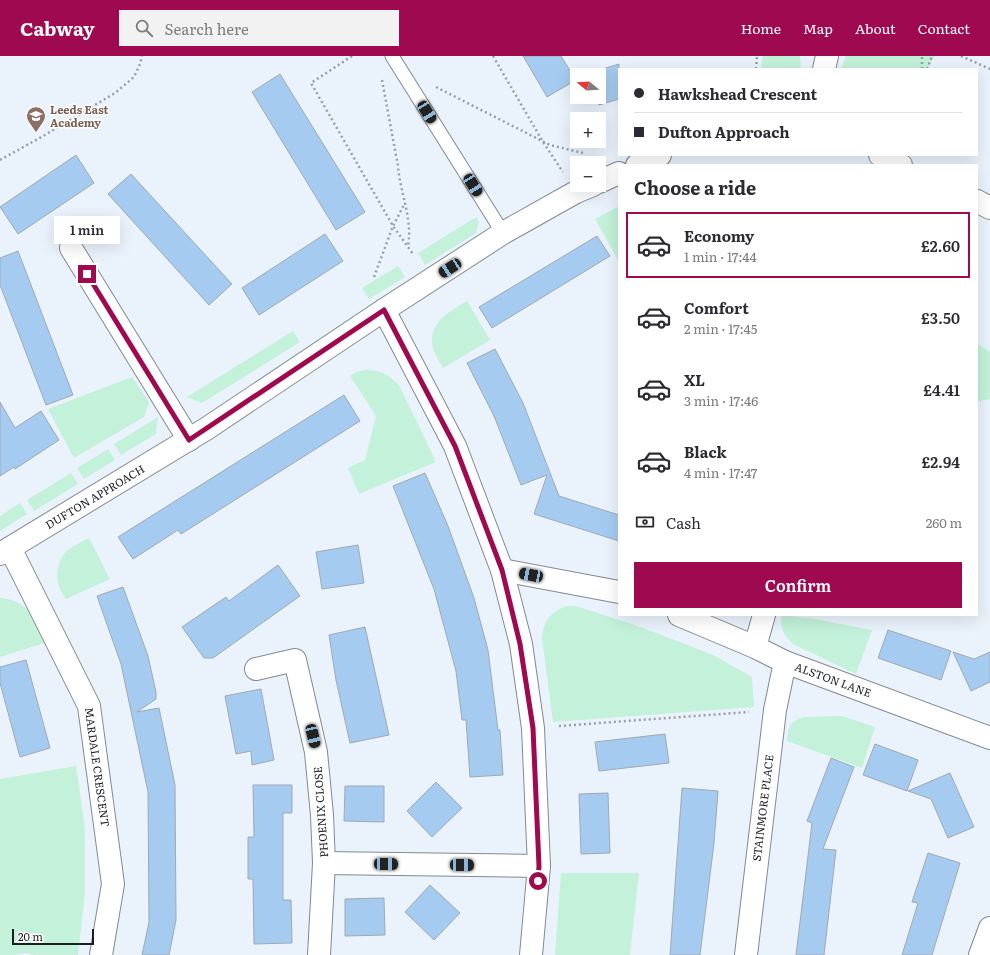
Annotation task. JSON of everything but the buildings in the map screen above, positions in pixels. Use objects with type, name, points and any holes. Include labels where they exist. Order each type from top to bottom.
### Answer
[{"type":"street","points":[[824,68],[827,56]]},
{"type":"street","points":[[639,164],[658,156]]},
{"type":"street","points":[[882,156],[899,164]]},
{"type":"street","points":[[606,179],[618,173]]},
{"type":"street","name":"DUFTON APPROACH","points":[[5,551],[189,440],[384,310],[503,233],[578,192]]},
{"type":"street","points":[[978,202],[990,208]]},
{"type":"street","points":[[71,248],[189,440]]},
{"type":"street","points":[[384,310],[455,446],[502,570],[520,644],[533,728],[539,866],[531,955]]},
{"type":"street","name":"MARDALE CRESCENT","points":[[5,551],[89,706],[113,884],[101,955]]},
{"type":"street","points":[[502,570],[618,592]]},
{"type":"street","name":"ALSTON LANE","points":[[681,616],[755,647],[785,662],[990,738]]},
{"type":"street","points":[[755,647],[764,616]]},
{"type":"street","name":"PHOENIX CLOSE","points":[[256,669],[295,660],[316,752],[322,816],[324,863],[319,955]]},
{"type":"street","name":"STAINMORE PLACE","points":[[746,955],[776,710],[785,662]]},
{"type":"street","name":"PHOENIX CLOSE","points":[[324,863],[539,866]]},
{"type":"street","points":[[980,955],[990,928]]},
{"type":"lane","points":[[392,56],[503,233]]},
{"type":"path","points":[[0,160],[115,94],[134,77],[142,56]]},
{"type":"path","points":[[352,56],[311,83],[393,226],[413,254]]},
{"type":"path","points":[[493,56],[543,142],[570,173]]},
{"type":"path","points":[[756,68],[757,56]]},
{"type":"path","points":[[922,56],[922,68]]},
{"type":"path","points":[[927,68],[932,56]]},
{"type":"path","points":[[961,56],[990,69]]},
{"type":"path","points":[[401,71],[423,80],[550,146],[583,153]]},
{"type":"path","points":[[380,74],[398,166],[399,180],[408,213],[410,238],[408,247]]},
{"type":"path","points":[[374,277],[393,226],[405,202]]},
{"type":"path","points":[[533,728],[776,710]]},
{"type":"green space","points":[[763,56],[800,56],[801,68],[761,68]]},
{"type":"green space","points":[[846,56],[935,56],[928,68],[841,68]]},
{"type":"green space","points":[[618,207],[618,260],[595,219]]},
{"type":"green space","points":[[476,217],[479,222],[476,233],[425,265],[418,253]]},
{"type":"green space","points":[[398,266],[405,277],[369,299],[362,288]]},
{"type":"green space","points":[[467,301],[490,340],[443,368],[433,348],[433,332],[441,319],[453,309]]},
{"type":"green space","points":[[293,331],[300,342],[202,403],[187,397]]},
{"type":"green space","points":[[978,344],[990,352],[990,399],[978,402]]},
{"type":"green space","points":[[366,370],[385,374],[393,379],[400,387],[436,462],[359,494],[348,468],[365,460],[376,416],[350,376],[356,372]]},
{"type":"green space","points":[[132,377],[149,402],[144,417],[74,458],[48,409]]},
{"type":"green space","points":[[158,417],[156,434],[121,455],[114,444]]},
{"type":"green space","points":[[108,449],[115,460],[84,479],[77,468]]},
{"type":"green space","points":[[71,473],[78,484],[34,511],[27,500]]},
{"type":"green space","points":[[20,503],[27,514],[0,531],[0,516]]},
{"type":"green space","points":[[89,538],[110,579],[66,599],[60,590],[57,578],[60,560],[67,551]]},
{"type":"green space","points":[[0,598],[10,600],[25,607],[30,613],[44,643],[0,657]]},
{"type":"green space","points":[[567,606],[576,606],[635,625],[715,656],[752,677],[754,707],[553,722],[542,638],[546,622],[552,614]]},
{"type":"green space","points":[[781,616],[789,616],[872,630],[856,674],[793,644],[787,638],[781,624]]},
{"type":"green space","points":[[842,716],[875,727],[862,768],[787,741],[789,728],[793,722],[800,718]]},
{"type":"green space","points":[[76,766],[85,828],[85,892],[78,955],[35,955],[25,953],[0,955],[0,779]]},
{"type":"green space","points":[[561,873],[639,873],[630,955],[555,955]]},
{"type":"place","name":"Leeds East Academy","points":[[36,133]]},
{"type":"route","points":[[87,274],[189,440],[384,310],[455,446],[502,570],[520,644],[533,728],[539,866],[538,881]]}]
